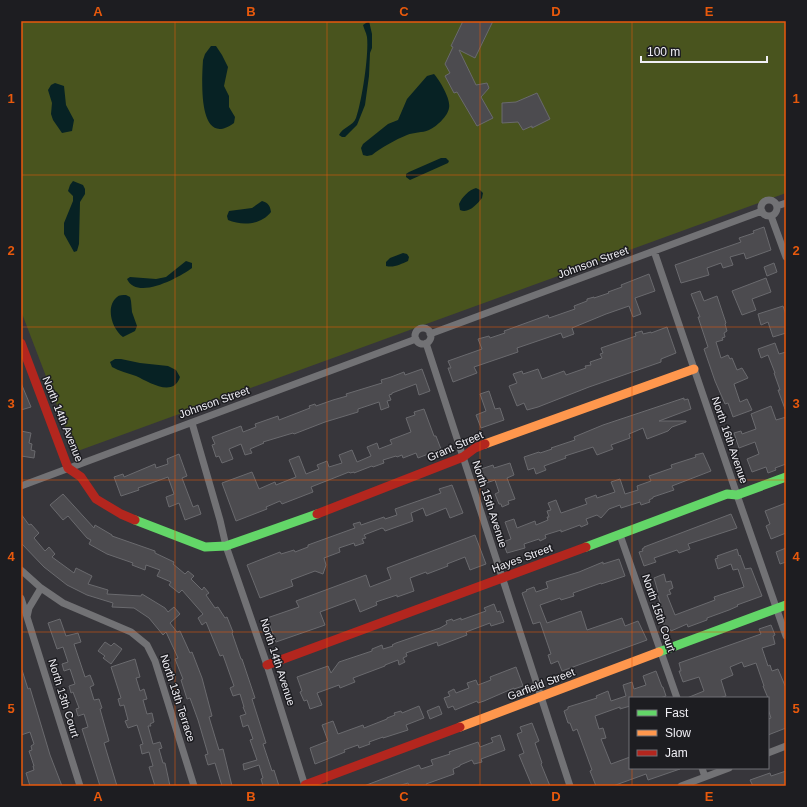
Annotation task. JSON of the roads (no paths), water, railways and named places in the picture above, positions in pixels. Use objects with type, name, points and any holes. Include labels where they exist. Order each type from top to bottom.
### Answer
[{"type":"street","points":[[767,200],[772,200],[777,206],[776,213],[771,216],[766,215],[762,211],[763,204],[767,200]]},
{"type":"street","points":[[777,206],[786,203]]},
{"type":"street","name":"Johnson Street","points":[[430,334],[762,211]]},
{"type":"street","points":[[771,216],[786,257]]},
{"type":"street","name":"North 16th Avenue","points":[[654,251],[786,636]]},
{"type":"street","points":[[419,328],[427,329],[430,334],[430,338],[426,343],[419,343],[415,334],[419,328]]},
{"type":"street","name":"Johnson Street","points":[[21,486],[416,339]]},
{"type":"street","name":"North 14th Avenue","points":[[21,343],[23,355],[68,468],[81,478],[96,499],[121,514],[205,547],[226,546]]},
{"type":"street","name":"North 15th Avenue","points":[[426,343],[570,786]]},
{"type":"street","name":"Grant Street","points":[[226,546],[317,514],[463,457],[476,448],[694,369]]},
{"type":"street","name":"North 14th Avenue","points":[[192,423],[226,546],[267,665],[305,786]]},
{"type":"street","name":"Hayes Street","points":[[267,665],[727,494],[737,495],[786,477]]},
{"type":"street","name":"North 15th Court","points":[[620,535],[678,697]]},
{"type":"street","name":"North 13th Terrace","points":[[21,570],[41,588],[63,603],[131,632],[146,645],[155,661],[194,786]]},
{"type":"street","points":[[27,617],[30,608],[41,588]]},
{"type":"street","name":"North 13th Court","points":[[21,598],[80,786]]},
{"type":"street","name":"Garfield Street","points":[[305,786],[786,605]]},
{"type":"street","points":[[769,753],[786,746]]},
{"type":"street","points":[[702,769],[706,777]]},
{"type":"street","points":[[681,786],[726,769]]},
{"type":"water","points":[[369,21],[372,34],[372,48],[370,53],[369,76],[365,105],[357,125],[345,137],[342,137],[339,135],[341,132],[355,121],[361,101],[367,54],[367,37],[363,25]]},
{"type":"water","points":[[211,46],[216,46],[228,67],[224,86],[229,96],[229,107],[235,117],[234,123],[222,129],[213,127],[208,120],[204,108],[202,81],[203,60],[205,54]]},
{"type":"water","points":[[434,74],[447,95],[449,108],[444,118],[432,129],[402,137],[384,146],[372,155],[363,155],[361,148],[363,144],[388,124],[398,120],[407,99],[427,76]]},
{"type":"water","points":[[55,83],[64,86],[66,105],[74,120],[72,131],[62,133],[53,120],[51,114],[52,103],[48,90],[51,85]]},
{"type":"water","points":[[441,158],[446,158],[449,161],[448,163],[410,180],[406,177],[406,174],[409,172]]},
{"type":"water","points":[[73,181],[83,185],[85,189],[85,194],[80,202],[79,244],[77,251],[74,252],[64,234],[64,223],[73,201],[73,196],[68,191]]},
{"type":"water","points":[[476,188],[483,193],[482,198],[470,210],[460,210],[459,204],[462,199],[468,192]]},
{"type":"water","points":[[262,201],[268,205],[271,212],[262,220],[245,224],[228,220],[227,216],[229,211],[252,208]]},
{"type":"water","points":[[403,253],[407,254],[409,257],[408,261],[395,266],[386,266],[386,262],[390,258]]},
{"type":"water","points":[[186,261],[192,263],[192,268],[178,277],[159,285],[149,288],[140,288],[132,285],[127,279],[130,277],[156,279],[166,277]]},
{"type":"water","points":[[120,295],[130,297],[132,312],[137,326],[135,331],[123,337],[116,329],[111,318],[111,306],[117,297]]},
{"type":"water","points":[[115,359],[168,366],[176,370],[180,377],[177,383],[172,387],[160,387],[112,367],[110,362]]}]
